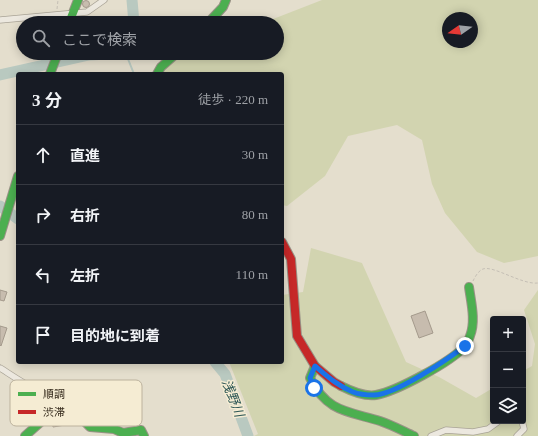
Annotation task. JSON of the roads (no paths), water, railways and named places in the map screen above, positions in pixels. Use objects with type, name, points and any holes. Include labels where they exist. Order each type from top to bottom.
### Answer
[{"type":"street","points":[[73,14],[78,0]]},
{"type":"street","points":[[45,16],[87,12],[104,0]]},
{"type":"street","points":[[215,16],[223,7],[226,0]]},
{"type":"street","points":[[0,20],[16,19]]},
{"type":"street","points":[[51,72],[56,60]]},
{"type":"street","points":[[158,72],[161,67],[169,60]]},
{"type":"street","points":[[0,236],[16,183]]},
{"type":"street","points":[[284,246],[291,259],[297,336],[315,366],[334,382],[354,392],[375,395],[395,388],[443,363],[465,346],[471,334],[473,321],[469,287]]},
{"type":"street","points":[[315,366],[310,378],[314,388],[332,407],[350,414],[380,421],[414,436]]},
{"type":"street","points":[[0,368],[23,380]]},
{"type":"street","points":[[431,436],[446,430],[473,432],[488,429],[495,424]]},
{"type":"street","points":[[518,436],[524,429],[523,424]]},
{"type":"street","points":[[25,436],[36,426]]},
{"type":"street","points":[[89,426],[114,429],[124,433],[141,430],[144,436]]},
{"type":"waterway","name":"浅野川","points":[[132,0],[133,16]]},
{"type":"waterway","name":"浅野川","points":[[0,75],[67,60]]},
{"type":"waterway","points":[[128,60],[133,72]]},
{"type":"waterway","name":"浅野川","points":[[0,206],[16,218]]},
{"type":"waterway","name":"浅野川","points":[[217,364],[225,374],[248,436]]}]
